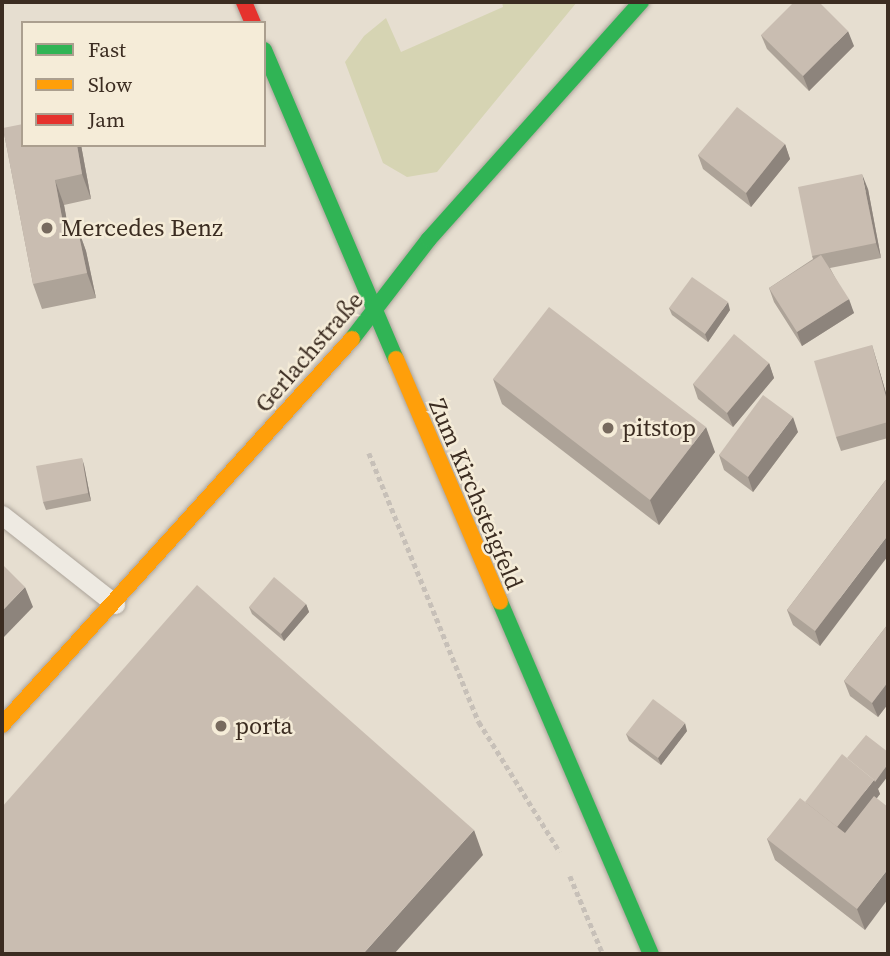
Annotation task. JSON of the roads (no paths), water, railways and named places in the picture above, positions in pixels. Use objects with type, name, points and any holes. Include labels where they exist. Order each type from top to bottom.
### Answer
[{"type":"street","points":[[244,2],[252,21]]},
{"type":"street","name":"Gerlachstraße","points":[[2,725],[115,604],[374,314],[429,239],[641,2]]},
{"type":"street","name":"Zum Kirchsteigfeld","points":[[266,55],[374,314],[651,954]]},
{"type":"lane","points":[[2,515],[115,604]]},
{"type":"place","name":"Mercedes Benz","points":[[47,228]]},
{"type":"place","name":"pitstop","points":[[608,428]]},
{"type":"place","name":"porta","points":[[221,726]]}]
